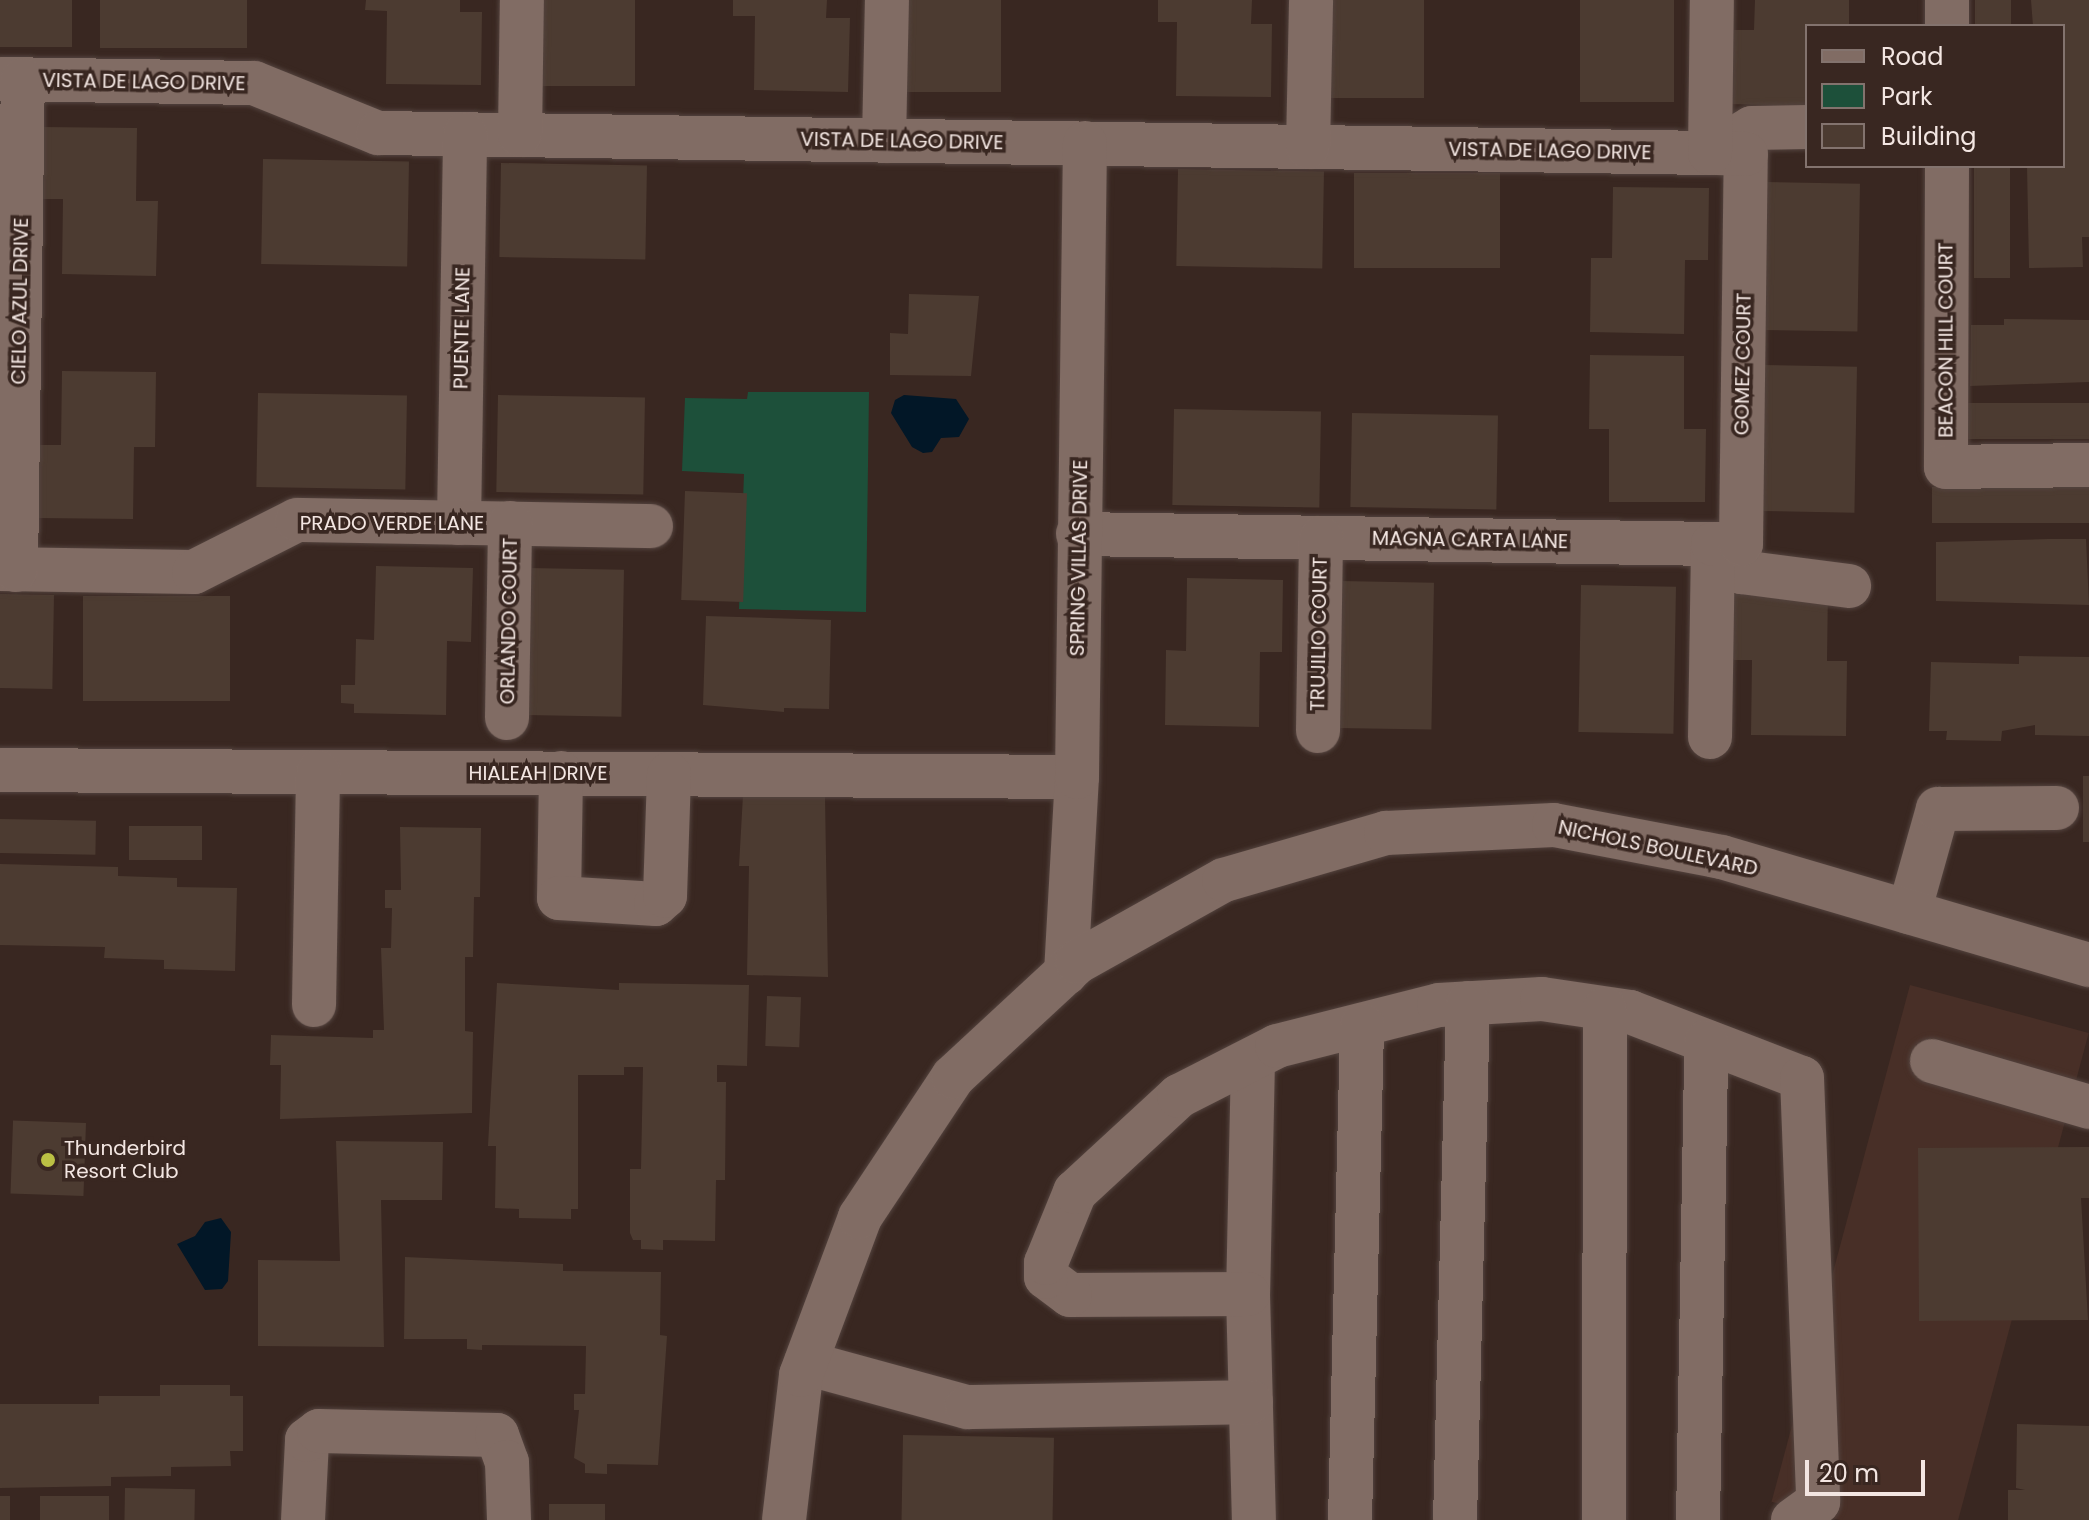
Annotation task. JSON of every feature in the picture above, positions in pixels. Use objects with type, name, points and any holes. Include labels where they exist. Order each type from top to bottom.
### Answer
[{"type":"street","points":[[520,135],[522,0]]},
{"type":"street","points":[[884,141],[887,0]]},
{"type":"street","points":[[1308,147],[1311,0]]},
{"type":"street","points":[[1710,153],[1712,0]]},
{"type":"street","points":[[1947,0],[1947,24]]},
{"type":"street","name":"VISTA DE LAGO DRIVE","points":[[12,80],[254,83],[378,133],[1710,153]]},
{"type":"street","name":"CIELO AZUL DRIVE","points":[[8,569],[12,80]]},
{"type":"street","points":[[1710,153],[1752,128],[1805,127]]},
{"type":"street","name":"PUENTE LANE","points":[[459,523],[465,134]]},
{"type":"street","name":"SPRING VILLAS DRIVE","points":[[1066,973],[1077,777],[1085,143]]},
{"type":"street","name":"GOMEZ COURT","points":[[1710,153],[1746,154],[1741,544],[1713,544]]},
{"type":"street","name":"BEACON HILL COURT","points":[[1947,168],[1946,467],[2089,465]]},
{"type":"street","name":"PRADO VERDE LANE","points":[[8,569],[194,572],[297,520],[651,526]]},
{"type":"street","name":"ORLANDO COURT","points":[[507,718],[510,523]]},
{"type":"street","name":"MAGNA CARTA LANE","points":[[1078,534],[1713,544]]},
{"type":"street","name":"TRUJILIO COURT","points":[[1318,731],[1321,538]]},
{"type":"street","points":[[1713,544],[1741,572],[1849,586]]},
{"type":"street","points":[[1710,737],[1713,544]]},
{"type":"street","name":"HIALEAH DRIVE","points":[[0,770],[1077,777]]},
{"type":"street","points":[[314,1005],[318,772]]},
{"type":"street","points":[[561,773],[559,898],[656,904],[665,896],[669,774]]},
{"type":"street","points":[[1909,912],[1938,809],[2057,808]]},
{"type":"street","name":"NICHOLS BOULEVARD","points":[[784,1520],[806,1363],[860,1217],[953,1077],[1066,973],[1224,880],[1386,833],[1554,825],[1722,857],[2089,965]]},
{"type":"street","points":[[1248,1294],[1070,1295],[1046,1277],[1046,1263],[1075,1192],[1179,1096],[1277,1046],[1468,1003],[1542,999],[1630,1012],[1802,1078],[1818,1502],[1793,1520]]},
{"type":"street","points":[[1455,1520],[1468,1003]]},
{"type":"street","points":[[1604,1520],[1605,1009]]},
{"type":"street","points":[[1350,1520],[1362,1025]]},
{"type":"street","points":[[1698,1520],[1706,1042]]},
{"type":"street","points":[[1253,1059],[1248,1294],[1254,1520]]},
{"type":"street","points":[[1932,1061],[2089,1107]]},
{"type":"street","points":[[806,1363],[967,1407],[1251,1402]]},
{"type":"street","points":[[303,1520],[307,1440],[319,1431],[497,1435],[507,1462],[509,1520]]},
{"type":"shaded area","points":[[1910,985],[2089,1033],[1958,1520],[1840,1520],[1772,1502]]},
{"type":"green space","points":[[748,392],[869,392],[866,612],[739,609],[744,474],[682,471],[685,398],[747,399]]},
{"type":"water","points":[[904,395],[956,399],[969,419],[959,437],[941,438],[932,452],[923,453],[912,447],[891,413],[895,400]]},
{"type":"water","points":[[221,1218],[231,1232],[228,1281],[222,1289],[205,1290],[177,1244],[195,1236],[205,1222]]},
{"type":"building","points":[[0,0],[72,0],[72,47],[0,47]]},
{"type":"building","points":[[100,0],[247,0],[247,48],[100,48]]},
{"type":"building","points":[[366,0],[460,0],[460,12],[482,12],[481,85],[386,84],[387,11],[365,10]]},
{"type":"building","points":[[539,0],[635,0],[635,86],[539,86]]},
{"type":"building","points":[[733,0],[827,0],[826,18],[850,18],[848,92],[754,90],[755,16],[733,16]]},
{"type":"building","points":[[905,0],[1001,0],[1001,92],[905,92]]},
{"type":"building","points":[[1158,0],[1252,0],[1251,24],[1272,24],[1271,97],[1176,96],[1177,22],[1158,22]]},
{"type":"building","points":[[1330,0],[1424,0],[1424,98],[1330,98]]},
{"type":"building","points":[[1580,0],[1674,0],[1674,102],[1580,102]]},
{"type":"building","points":[[1755,0],[1849,0],[1849,24],[1805,24],[1805,106],[1729,104],[1730,30],[1754,30]]},
{"type":"building","points":[[1975,0],[2011,0],[2011,24],[1975,24]]},
{"type":"building","points":[[2031,0],[2089,0],[2089,237],[2082,237],[2083,267],[2029,268],[2027,168],[2065,168],[2065,24],[2033,24]]},
{"type":"building","points":[[42,127],[137,128],[136,201],[158,201],[156,276],[62,274],[63,199],[40,199]]},
{"type":"building","points":[[263,159],[409,162],[407,267],[261,264]]},
{"type":"building","points":[[501,163],[647,166],[645,260],[499,257]]},
{"type":"building","points":[[1974,168],[2010,168],[2010,278],[1974,278]]},
{"type":"building","points":[[1178,169],[1324,172],[1322,269],[1176,266]]},
{"type":"building","points":[[1354,173],[1500,173],[1500,268],[1354,268]]},
{"type":"building","points":[[1766,182],[1860,184],[1857,332],[1763,330]]},
{"type":"building","points":[[1613,187],[1709,188],[1708,260],[1685,260],[1684,334],[1590,332],[1591,258],[1612,258]]},
{"type":"building","points":[[909,294],[979,296],[971,376],[890,375],[890,333],[908,334]]},
{"type":"building","points":[[2004,319],[2089,320],[2089,382],[1970,386],[1971,325],[2004,325]]},
{"type":"building","points":[[1590,355],[1684,356],[1684,429],[1706,429],[1705,502],[1609,502],[1609,429],[1589,429]]},
{"type":"building","points":[[1762,365],[1857,367],[1854,513],[1759,511]]},
{"type":"building","points":[[62,371],[156,372],[155,447],[134,447],[133,519],[37,518],[38,445],[61,445]]},
{"type":"building","points":[[258,393],[407,396],[405,490],[256,487]]},
{"type":"building","points":[[498,395],[645,398],[643,495],[496,492]]},
{"type":"building","points":[[1967,403],[2089,403],[2089,439],[1967,439]]},
{"type":"building","points":[[1174,409],[1321,412],[1319,508],[1172,505]]},
{"type":"building","points":[[1352,413],[1498,416],[1496,510],[1350,507]]},
{"type":"building","points":[[1932,487],[2089,487],[2089,523],[1932,523]]},
{"type":"building","points":[[685,491],[747,493],[743,602],[681,600]]},
{"type":"building","points":[[2086,539],[2089,605],[1936,601],[1936,542]]},
{"type":"building","points":[[376,566],[473,568],[471,642],[447,641],[446,715],[354,713],[354,704],[341,703],[341,685],[355,685],[356,639],[374,640]]},
{"type":"building","points":[[529,568],[624,570],[621,717],[526,715]]},
{"type":"building","points":[[1187,578],[1283,580],[1282,652],[1260,652],[1259,727],[1165,725],[1166,650],[1186,651]]},
{"type":"building","points":[[1340,581],[1434,583],[1431,730],[1337,728]]},
{"type":"building","points":[[1581,585],[1676,587],[1673,734],[1578,732]]},
{"type":"building","points":[[1731,587],[1828,588],[1827,661],[1847,661],[1846,736],[1751,735],[1752,660],[1730,660]]},
{"type":"building","points":[[0,594],[54,595],[52,689],[0,688]]},
{"type":"building","points":[[83,596],[230,596],[230,701],[83,701]]},
{"type":"building","points":[[706,616],[831,620],[829,709],[784,708],[784,712],[703,705]]},
{"type":"building","points":[[2019,656],[2089,657],[2089,736],[2035,735],[2035,725],[2002,731],[2001,741],[1946,740],[1947,731],[1929,731],[1931,662],[2019,664]]},
{"type":"building","points":[[2083,776],[2089,776],[2089,842],[2083,842]]},
{"type":"building","points":[[743,795],[825,797],[828,977],[747,975],[749,866],[739,866]]},
{"type":"building","points":[[0,819],[96,821],[95,855],[0,853]]},
{"type":"building","points":[[129,826],[202,826],[202,860],[129,860]]},
{"type":"building","points":[[400,827],[481,828],[480,897],[474,897],[473,957],[465,957],[465,1031],[473,1032],[472,1113],[280,1119],[281,1065],[270,1065],[271,1035],[373,1038],[373,1030],[384,1030],[381,948],[391,948],[392,908],[385,908],[385,890],[401,890]]},
{"type":"building","points":[[0,864],[118,867],[118,876],[177,878],[177,887],[237,888],[235,971],[164,969],[164,960],[104,958],[105,947],[0,945]]},
{"type":"building","points":[[497,983],[619,990],[619,983],[749,985],[747,1066],[717,1065],[717,1082],[726,1082],[725,1180],[716,1180],[715,1241],[663,1240],[663,1250],[641,1249],[641,1240],[633,1240],[630,1233],[630,1169],[641,1169],[643,1067],[624,1067],[624,1075],[578,1075],[578,1209],[571,1209],[571,1219],[519,1218],[519,1209],[495,1208],[496,1146],[488,1146]]},
{"type":"building","points":[[767,996],[801,997],[799,1047],[765,1046]]},
{"type":"building","name":"Thunderbird Resort Club","points":[[13,1120],[86,1123],[83,1196],[10,1193]]},
{"type":"building","points":[[336,1141],[443,1142],[442,1200],[381,1200],[384,1347],[258,1346],[258,1260],[340,1261]]},
{"type":"building","points":[[2089,1147],[2089,1198],[2081,1198],[2088,1320],[1919,1321],[1918,1148]]},
{"type":"building","points":[[405,1257],[563,1264],[563,1271],[661,1272],[660,1335],[667,1336],[658,1465],[607,1464],[607,1474],[585,1473],[585,1464],[574,1458],[579,1410],[574,1410],[574,1394],[585,1394],[586,1346],[482,1345],[482,1350],[467,1349],[467,1339],[404,1339]]},
{"type":"building","points":[[160,1385],[230,1385],[230,1396],[243,1396],[243,1451],[230,1451],[231,1466],[171,1467],[171,1476],[111,1477],[111,1486],[0,1488],[0,1404],[99,1404],[99,1396],[160,1396]]},
{"type":"building","points":[[2017,1424],[2089,1426],[2089,1520],[2008,1520],[2008,1490],[2025,1490],[2016,1488]]},
{"type":"building","points":[[903,1435],[1054,1438],[1053,1520],[902,1520]]},
{"type":"building","points":[[125,1488],[195,1489],[194,1520],[124,1520]]},
{"type":"building","points":[[0,1496],[10,1496],[10,1520],[0,1520]]},
{"type":"building","points":[[40,1496],[109,1496],[109,1520],[40,1520]]},
{"type":"building","points":[[549,1504],[605,1504],[605,1520],[549,1520]]},
{"type":"place","name":"Thunderbird Resort Club","points":[[48,1160]]}]
